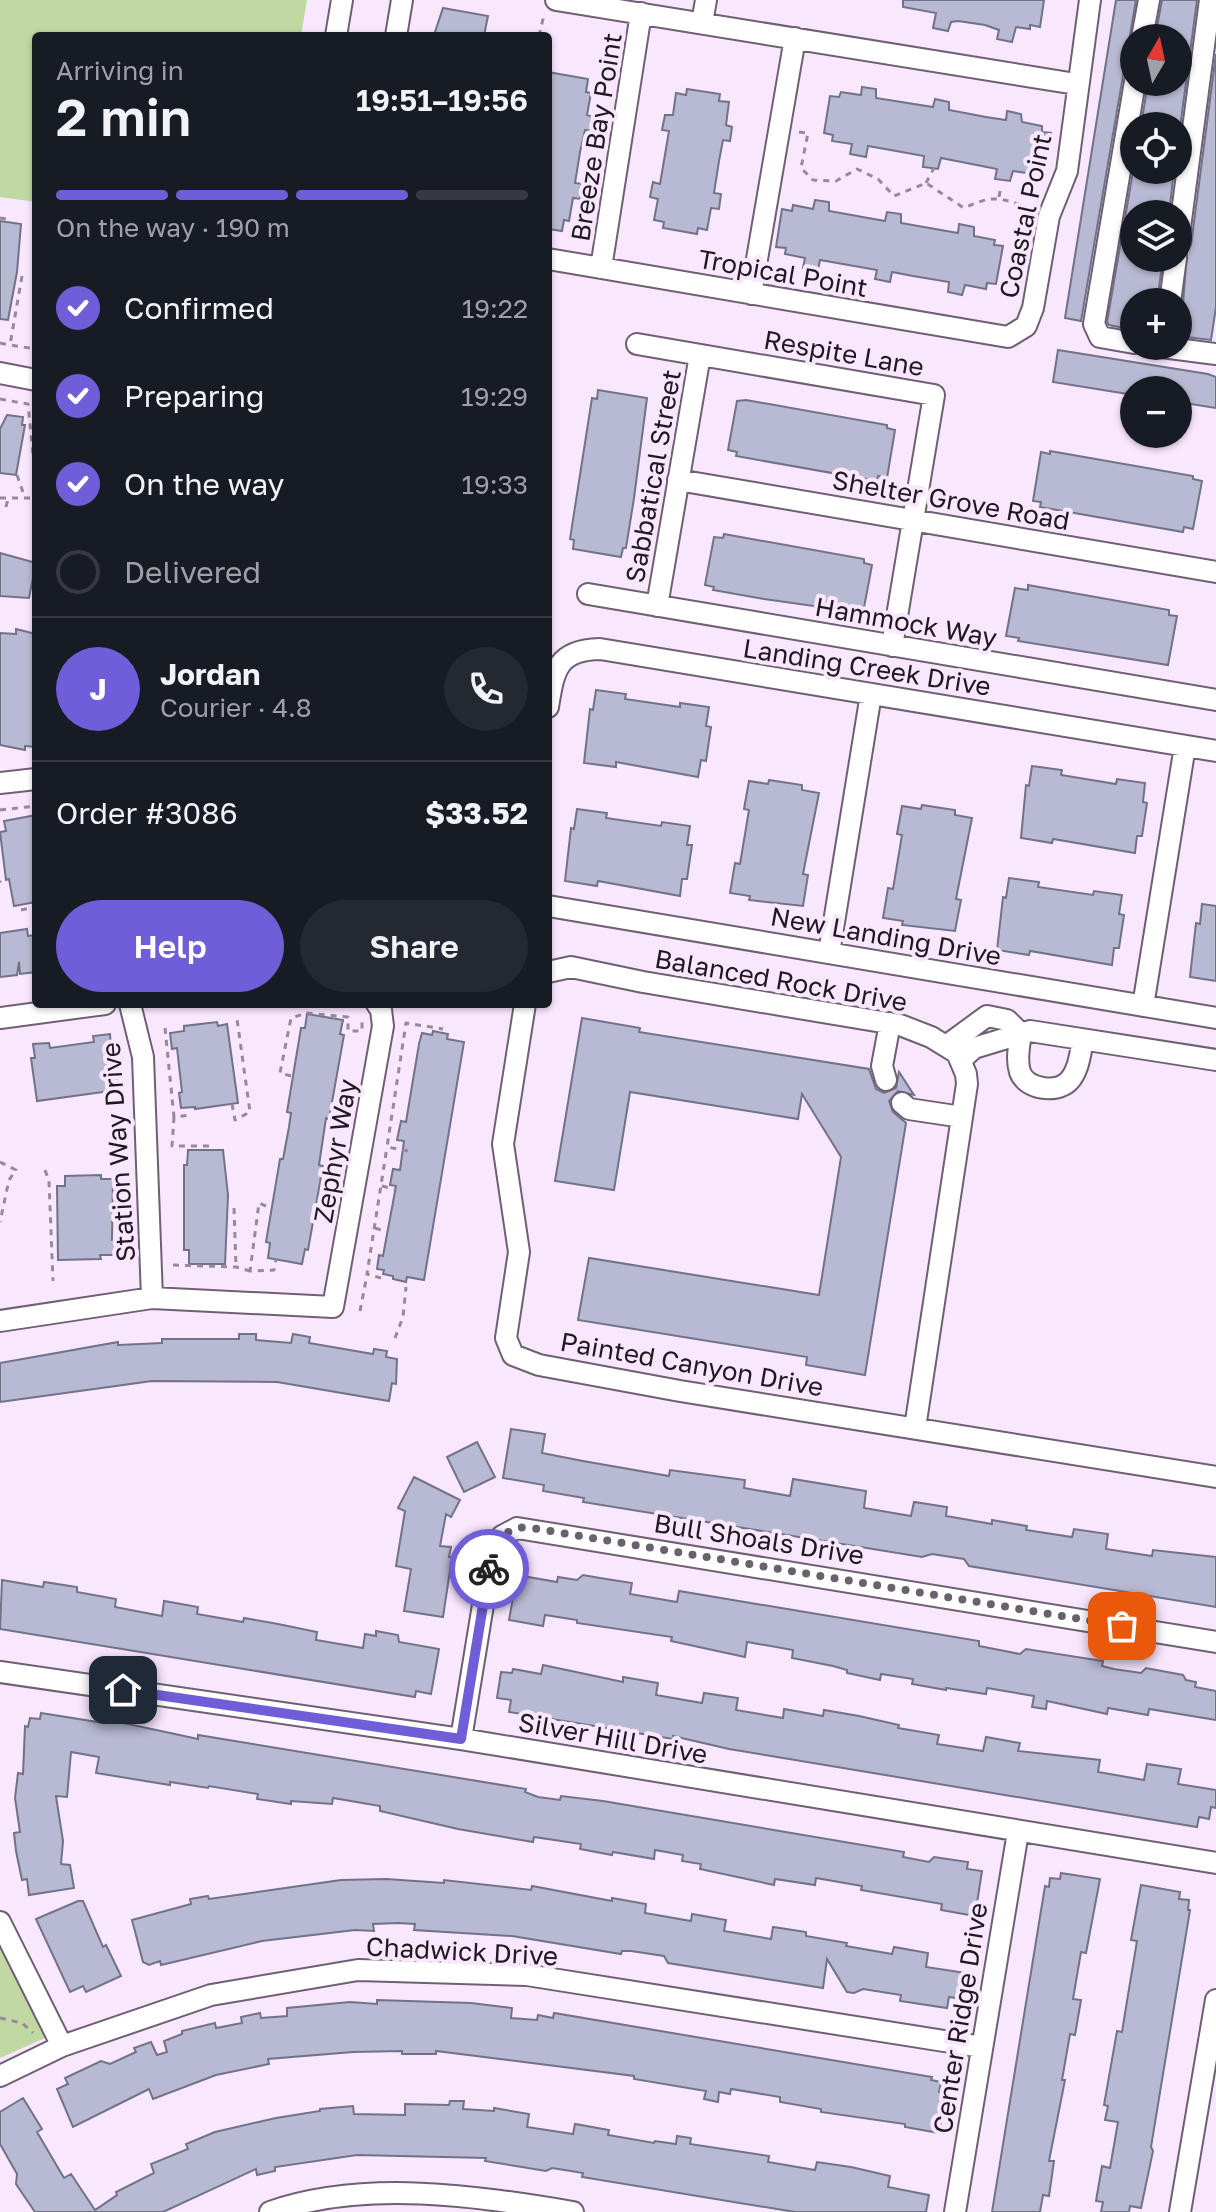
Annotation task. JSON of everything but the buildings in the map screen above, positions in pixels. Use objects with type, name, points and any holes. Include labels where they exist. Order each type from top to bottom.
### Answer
[{"type":"street","points":[[337,32],[342,0]]},
{"type":"street","points":[[397,32],[402,0]]},
{"type":"street","points":[[702,23],[706,0]]},
{"type":"street","name":"Coastal Point","points":[[1008,337],[1026,326],[1033,308],[1049,216],[1067,171],[1076,84],[1090,0]]},
{"type":"street","points":[[1145,24],[1149,0]]},
{"type":"street","points":[[1184,200],[1210,0]]},
{"type":"street","points":[[550,4],[641,13],[1076,84]]},
{"type":"street","name":"Breeze Bay Point","points":[[601,268],[641,13]]},
{"type":"street","points":[[751,294],[795,38]]},
{"type":"street","points":[[1120,341],[1100,337],[1094,324],[1133,96]]},
{"type":"street","name":"Tropical Point","points":[[552,264],[601,268],[1008,337]]},
{"type":"street","name":"Respite Lane","points":[[637,344],[934,395],[892,646]]},
{"type":"street","points":[[1192,351],[1216,354]]},
{"type":"street","name":"Sabbatical Street","points":[[657,606],[700,355]]},
{"type":"street","points":[[0,373],[32,379]]},
{"type":"street","name":"Shelter Grove Road","points":[[678,480],[1216,572]]},
{"type":"street","name":"Hammock Way","points":[[588,594],[1216,700]]},
{"type":"street","name":"Landing Creek Drive","points":[[552,689],[557,666],[569,654],[584,649],[600,649],[1216,751]]},
{"type":"street","points":[[829,953],[871,694]]},
{"type":"street","points":[[1143,1006],[1185,746]]},
{"type":"street","points":[[0,783],[32,779]]},
{"type":"street","name":"New Landing Drive","points":[[552,907],[1216,1018]]},
{"type":"street","name":"Balanced Rock Drive","points":[[552,971],[571,967],[890,1023],[931,1037],[953,1053]]},
{"type":"street","points":[[0,1018],[75,1008]]},
{"type":"street","name":"Station Way Drive","points":[[131,1008],[143,1057],[152,1298]]},
{"type":"street","name":"Zephyr Way","points":[[152,1298],[333,1307],[383,1026],[380,1008]]},
{"type":"street","name":"Painted Canyon Drive","points":[[524,1008],[503,1144],[519,1252],[506,1338],[513,1355],[539,1365],[680,1391],[1216,1477]]},
{"type":"street","points":[[886,1080],[882,1066],[890,1023]]},
{"type":"street","points":[[915,1428],[967,1084],[953,1053],[1030,1031],[1216,1060]]},
{"type":"street","points":[[1021,1034],[1018,1054],[1022,1076],[1027,1082],[1047,1089],[1063,1086],[1070,1080],[1083,1040]]},
{"type":"street","points":[[902,1103],[909,1109],[962,1117]]},
{"type":"street","points":[[0,1321],[152,1298]]},
{"type":"street","name":"Bull Shoals Drive","points":[[461,1739],[492,1550],[502,1536],[517,1528],[1216,1642]]},
{"type":"street","name":"Silver Hill Drive","points":[[0,1672],[461,1739],[1216,1863]]},
{"type":"street","name":"Center Ridge Drive","points":[[955,2212],[1018,1832]]},
{"type":"street","points":[[0,1922],[58,2048]]},
{"type":"street","name":"Chadwick Drive","points":[[0,2076],[58,2048],[211,1995],[358,1970],[527,1975],[982,2047]]},
{"type":"street","points":[[1180,2212],[1216,2000]]},
{"type":"street","points":[[270,2212],[351,2197],[402,2192],[453,2195],[573,2212]]},
{"type":"path","points":[[540,32],[550,4]]},
{"type":"path","points":[[808,133],[801,168],[813,180],[836,181],[857,169],[860,160]]},
{"type":"path","points":[[857,169],[878,179],[894,196],[926,183],[934,168]]},
{"type":"path","points":[[926,183],[964,208],[984,199],[999,197],[1021,205]]},
{"type":"path","points":[[999,197],[1001,186]]},
{"type":"path","points":[[0,218],[6,219]]},
{"type":"path","points":[[10,345],[22,276]]},
{"type":"path","points":[[0,343],[32,348]]},
{"type":"path","points":[[0,399],[28,404],[32,444]]},
{"type":"path","points":[[17,475],[26,499]]},
{"type":"path","points":[[0,498],[32,498]]},
{"type":"path","points":[[6,507],[8,499]]},
{"type":"path","points":[[0,810],[32,806]]},
{"type":"path","points":[[21,910],[32,908]]},
{"type":"path","points":[[291,1076],[280,1073],[291,1018],[307,1013],[348,1017]]},
{"type":"path","points":[[232,1104],[235,1120],[250,1112],[237,1019]]},
{"type":"path","points":[[360,1311],[406,1023],[443,1029]]},
{"type":"path","points":[[165,1028],[174,1117],[172,1146],[210,1146]]},
{"type":"path","points":[[174,1117],[191,1115]]},
{"type":"path","points":[[387,1147],[408,1151]]},
{"type":"path","points":[[0,1162],[16,1170],[9,1180],[0,1222]]},
{"type":"path","points":[[45,1170],[49,1181],[53,1281]]},
{"type":"path","points":[[380,1186],[394,1189]]},
{"type":"path","points":[[250,1271],[259,1203],[266,1206]]},
{"type":"path","points":[[234,1208],[236,1267]]},
{"type":"path","points":[[375,1228],[387,1232]]},
{"type":"path","points":[[173,1265],[274,1270],[276,1259]]},
{"type":"path","points":[[367,1274],[381,1278]]},
{"type":"path","points":[[395,1338],[403,1317],[406,1287]]},
{"type":"path","points":[[0,2018],[22,2023],[58,2048]]},
{"type":"green space","points":[[0,0],[307,0],[302,32],[32,32],[32,201],[0,197]]},
{"type":"green space","points":[[0,1943],[45,2038],[0,2058]]},
{"type":"way so far","points":[[489,1569],[496,1542],[509,1531],[526,1527],[1122,1626]]},
{"type":"route","points":[[123,1690],[461,1739],[489,1569]]}]
